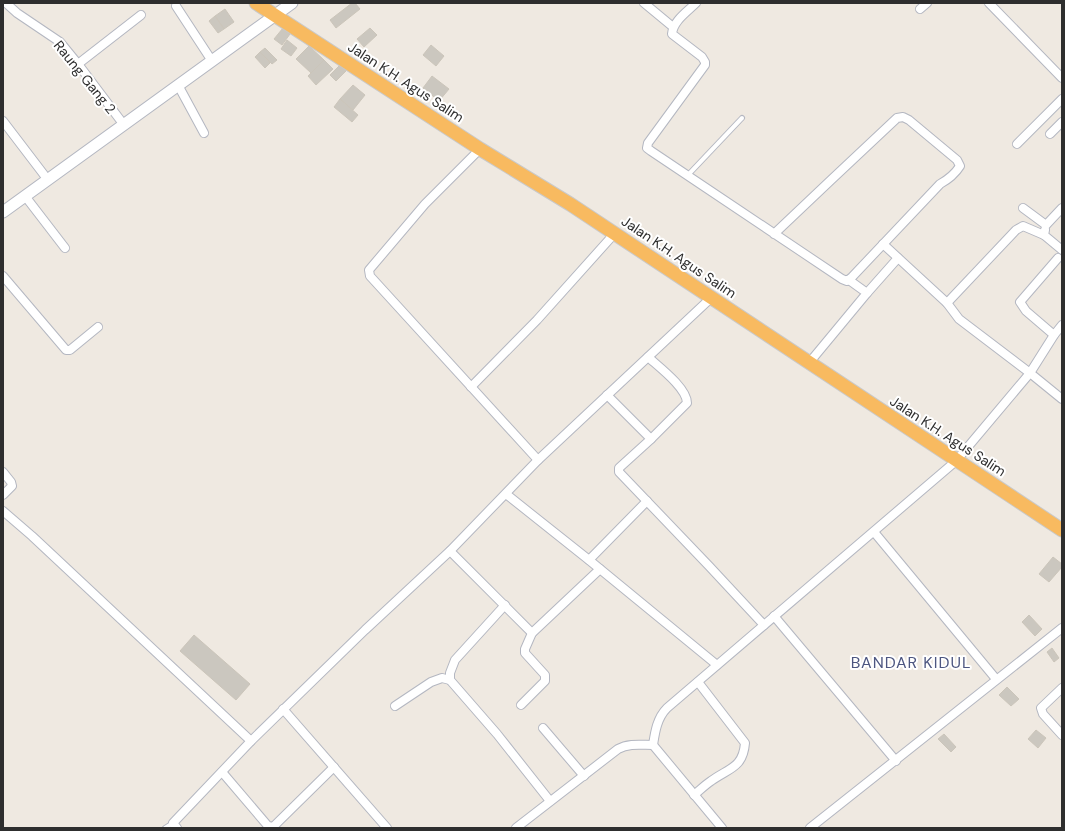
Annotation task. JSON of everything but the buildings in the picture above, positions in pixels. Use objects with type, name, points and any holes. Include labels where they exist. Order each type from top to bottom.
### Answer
[{"type":"highway","name":"Jalan K.H. Agus Salim","points":[[256,3],[480,149],[615,233],[1062,530]]},
{"type":"main road","points":[[3,212],[292,3]]},
{"type":"street","name":"Raung Gang 2","points":[[6,3],[60,42],[124,125]]},
{"type":"street","points":[[644,3],[673,27]]},
{"type":"street","points":[[696,3],[677,21],[673,27],[673,35],[702,57],[706,62],[705,65],[646,146],[687,176],[774,234],[842,279],[849,280],[867,293]]},
{"type":"street","points":[[920,9],[927,3]]},
{"type":"street","points":[[989,3],[1062,78]]},
{"type":"street","points":[[176,6],[212,61]]},
{"type":"street","points":[[78,64],[141,15]]},
{"type":"street","points":[[178,85],[204,133]]},
{"type":"street","points":[[1017,144],[1062,99]]},
{"type":"street","points":[[774,234],[897,118],[902,117],[909,120],[956,160],[960,166],[955,173],[940,184],[849,280]]},
{"type":"street","points":[[3,121],[48,180]]},
{"type":"street","points":[[1050,134],[1062,122]]},
{"type":"street","points":[[480,149],[425,204],[369,270],[369,273],[370,276],[538,460]]},
{"type":"street","points":[[25,196],[65,248]]},
{"type":"street","points":[[1023,208],[1044,225],[1047,225]]},
{"type":"street","points":[[1044,235],[1047,225],[1062,208]]},
{"type":"street","points":[[947,303],[1016,230],[1023,226],[1044,235],[1062,250]]},
{"type":"street","points":[[472,387],[537,320],[615,233]]},
{"type":"street","points":[[883,244],[947,303],[964,323],[1062,399]]},
{"type":"street","points":[[809,363],[898,258]]},
{"type":"street","points":[[1054,335],[1026,311],[1020,302],[1058,258]]},
{"type":"street","points":[[3,276],[66,350],[70,350],[98,327]]},
{"type":"street","points":[[175,825],[222,772],[283,710],[365,630],[450,551],[538,460],[712,298]]},
{"type":"street","points":[[722,828],[653,745],[656,727],[663,712],[956,461],[1030,373],[1062,325]]},
{"type":"street","points":[[648,357],[680,387],[687,398],[687,403],[619,468],[619,472],[764,626]]},
{"type":"street","points":[[607,395],[651,439]]},
{"type":"street","points":[[3,472],[11,482],[12,486],[3,495]]},
{"type":"street","points":[[506,494],[717,665]]},
{"type":"street","points":[[589,560],[647,501]]},
{"type":"street","points":[[3,511],[42,544],[252,741]]},
{"type":"street","points":[[874,532],[996,679]]},
{"type":"street","points":[[450,551],[532,633]]},
{"type":"street","points":[[521,706],[545,682],[546,678],[525,653],[525,649],[532,633],[600,569]]},
{"type":"street","points":[[450,680],[450,673],[455,660],[504,605]]},
{"type":"street","points":[[774,616],[896,761]]},
{"type":"street","points":[[810,828],[1062,628]]},
{"type":"street","points":[[395,706],[431,682],[442,678],[450,680],[497,734],[550,801]]},
{"type":"street","points":[[694,795],[712,780],[735,766],[744,754],[745,743],[698,682]]},
{"type":"street","points":[[1062,688],[1041,708],[1044,714],[1062,735]]},
{"type":"street","points":[[283,710],[387,828]]},
{"type":"street","points":[[543,728],[584,776]]},
{"type":"street","points":[[516,828],[625,746],[653,745]]},
{"type":"street","points":[[222,772],[270,828],[273,827],[305,797],[334,767]]},
{"type":"lane","points":[[687,176],[742,118]]},
{"type":"lane","points":[[165,828],[175,825]]},
{"type":"district","name":"BANDAR KIDUL","points":[[911,662]]}]
